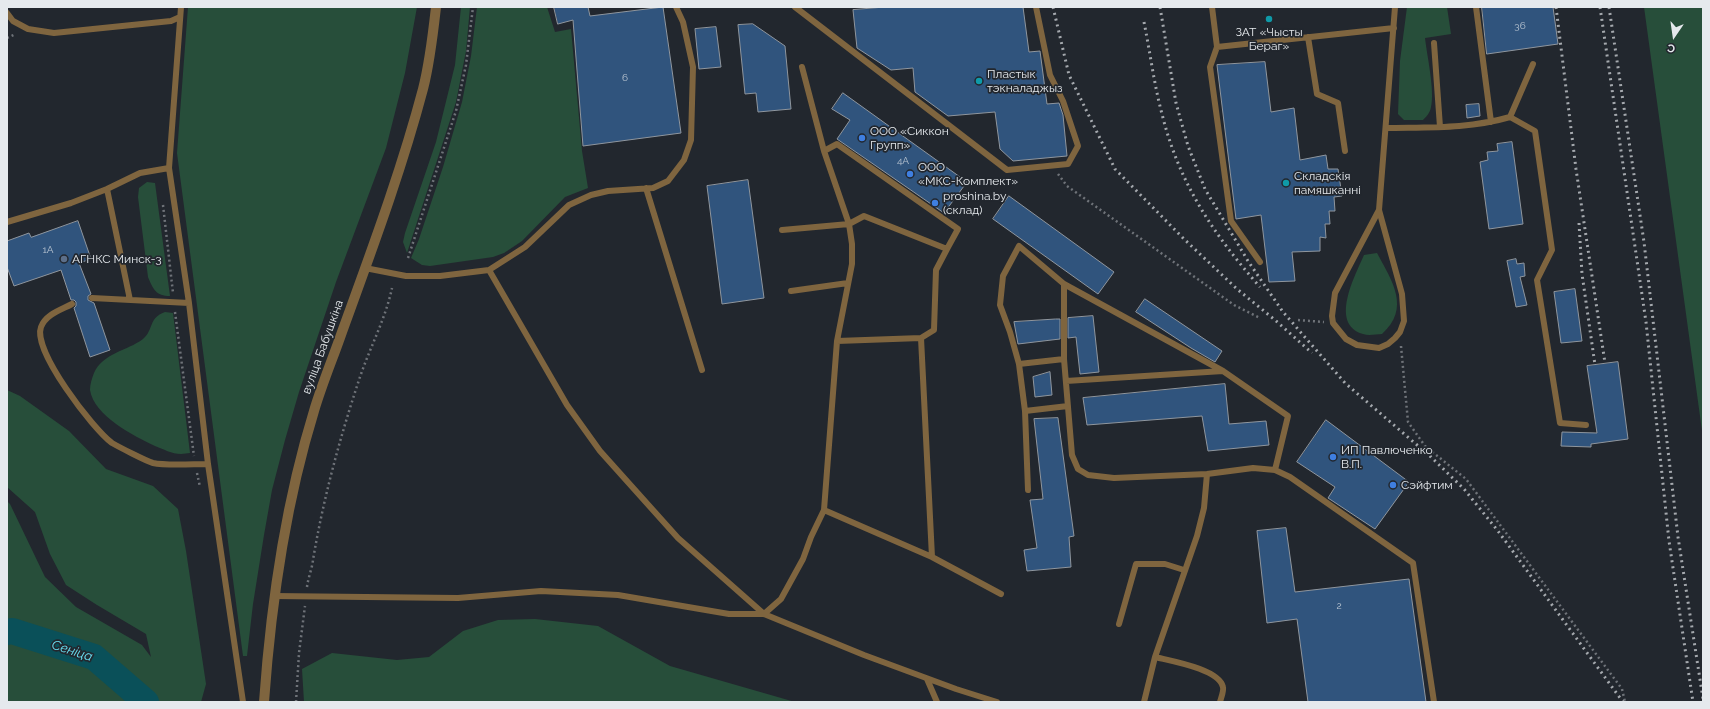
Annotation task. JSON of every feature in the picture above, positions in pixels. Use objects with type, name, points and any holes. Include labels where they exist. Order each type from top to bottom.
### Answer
[{"type":"street","name":"вуліца Бабушкіна","points":[[264,702],[273,596],[288,515],[314,410],[391,197],[421,94],[432,42],[436,7]]},
{"type":"lane","points":[[181,7],[169,168],[188,303],[208,464],[243,702]]},
{"type":"lane","points":[[365,268],[406,276],[440,276],[489,270],[525,247],[569,205],[591,195],[608,191],[653,188],[668,180],[684,160],[691,140],[693,67],[683,22],[676,7]]},
{"type":"lane","points":[[795,7],[1007,170],[1068,164],[1078,146],[1063,101],[1050,75],[1036,7]]},
{"type":"lane","points":[[1212,7],[1217,47],[1210,67],[1232,221],[1260,262]]},
{"type":"lane","points":[[1379,210],[1335,293],[1332,316],[1333,323],[1346,339],[1357,345],[1379,348],[1388,344],[1400,332],[1404,321],[1402,294],[1379,210],[1395,7]]},
{"type":"lane","points":[[1476,7],[1491,122]]},
{"type":"lane","points":[[7,13],[13,21],[28,29],[54,33],[171,21],[180,18]]},
{"type":"lane","points":[[1217,47],[1394,28]]},
{"type":"lane","points":[[1308,37],[1317,94],[1338,103],[1345,151]]},
{"type":"lane","points":[[1434,43],[1440,127]]},
{"type":"lane","points":[[1510,116],[1533,64]]},
{"type":"lane","points":[[273,596],[458,598],[541,592],[618,595],[729,614],[764,614],[780,599],[803,559],[811,537],[824,510],[837,341],[852,264],[852,244],[849,224],[824,150],[802,67]]},
{"type":"lane","points":[[1386,128],[1465,126],[1491,122],[1510,116],[1535,131],[1552,250],[1537,280],[1560,423],[1586,425]]},
{"type":"lane","points":[[824,150],[838,144],[958,229],[936,270],[934,330],[921,338],[837,341]]},
{"type":"lane","points":[[7,222],[71,203],[107,189],[140,173],[169,168]]},
{"type":"lane","points":[[646,188],[702,370]]},
{"type":"lane","points":[[107,189],[130,300]]},
{"type":"lane","points":[[782,230],[849,224],[864,216],[947,249]]},
{"type":"lane","points":[[1028,490],[1025,411],[1019,364],[1010,332],[1000,305],[1003,276],[1019,246],[1064,284],[1223,370],[1288,416],[1275,470]]},
{"type":"lane","points":[[489,270],[568,405],[600,451],[678,538],[764,614],[927,679],[996,702]]},
{"type":"lane","points":[[791,291],[848,283]]},
{"type":"lane","points":[[1064,284],[1064,359],[1072,455],[1078,469],[1088,475],[1114,478],[1207,474],[1253,468],[1275,470],[1290,477],[1413,563],[1434,702]]},
{"type":"lane","points":[[92,298],[188,303]]},
{"type":"lane","points":[[72,304],[51,315],[41,327],[40,338],[57,375],[86,417],[112,442],[152,463],[208,464]]},
{"type":"lane","points":[[921,338],[932,558]]},
{"type":"lane","points":[[1019,364],[1064,359]]},
{"type":"lane","points":[[1066,381],[1223,370]]},
{"type":"lane","points":[[1025,411],[1068,406]]},
{"type":"lane","points":[[1144,702],[1155,657],[1197,536],[1204,508],[1207,474]]},
{"type":"lane","points":[[824,510],[932,558],[1001,594]]},
{"type":"lane","points":[[1119,624],[1136,564],[1165,564],[1184,570]]},
{"type":"lane","points":[[1155,657],[1206,670],[1220,680],[1224,688],[1220,702]]},
{"type":"lane","points":[[927,679],[937,702]]},
{"type":"path","points":[[408,258],[456,112],[466,65],[473,7]]},
{"type":"path","points":[[1052,166],[1067,186],[1234,305],[1260,318]]},
{"type":"path","points":[[296,702],[299,654],[307,584],[312,566],[319,525],[334,465],[358,382],[386,312],[392,288]]},
{"type":"path","points":[[1298,320],[1333,323]]},
{"type":"path","points":[[1400,332],[1408,422],[1425,446],[1466,479],[1622,689],[1625,702]]},
{"type":"green space","points":[[188,7],[417,7],[405,73],[386,148],[336,282],[299,392],[285,440],[272,490],[264,535],[253,604],[247,656],[243,656],[177,153]]},
{"type":"green space","points":[[461,7],[470,7],[466,51],[456,102],[407,253],[403,242],[405,233],[436,142],[455,65]]},
{"type":"green space","points":[[477,7],[547,7],[555,32],[571,29],[582,151],[588,188],[565,197],[522,241],[504,253],[493,257],[430,266],[422,265],[411,258],[419,239],[443,167],[462,102],[471,56]]},
{"type":"green space","points":[[1407,7],[1447,7],[1451,34],[1425,38],[1432,100],[1430,111],[1423,120],[1404,120],[1398,114],[1400,61]]},
{"type":"green space","points":[[1644,7],[1703,7],[1703,438]]},
{"type":"green space","points":[[147,182],[155,183],[170,296],[161,295],[158,293],[148,277],[138,197],[139,188]]},
{"type":"green space","points":[[1377,253],[1393,284],[1397,304],[1396,314],[1391,324],[1382,334],[1365,335],[1353,329],[1348,320],[1346,310],[1347,299],[1364,255]]},
{"type":"green space","points":[[165,312],[173,313],[190,453],[178,454],[168,451],[146,442],[126,431],[107,417],[99,408],[93,399],[90,390],[94,373],[98,366],[109,357],[143,339],[149,332],[156,317]]},
{"type":"green space","points":[[7,390],[20,396],[69,431],[106,469],[153,486],[178,509],[186,551],[206,684],[201,702],[7,702],[7,501],[10,504],[45,577],[76,607],[142,645],[151,657],[146,634],[66,585],[50,554],[35,512],[7,487]]},
{"type":"green space","points":[[535,619],[598,626],[670,666],[795,702],[304,702],[302,669],[332,653],[397,660],[429,657],[463,631],[498,620]]},
{"type":"building","points":[[554,7],[588,7],[590,16],[663,7],[681,133],[583,146],[573,20],[558,24]]},
{"type":"building","name":"Пластык тэкналаджыз","points":[[885,7],[1023,7],[1029,52],[1040,51],[1047,104],[1059,103],[1063,115],[1067,156],[1013,161],[1000,149],[995,112],[948,116],[915,92],[913,68],[891,70],[857,48],[853,10]]},
{"type":"building","points":[[1482,7],[1553,7],[1558,44],[1487,54]]},
{"type":"building","points":[[753,24],[785,46],[791,109],[758,112],[756,93],[745,94],[738,25]]},
{"type":"building","points":[[716,27],[721,67],[699,69],[695,29]]},
{"type":"building","name":"Складскія памяшканні","points":[[1265,62],[1271,112],[1294,108],[1300,160],[1326,155],[1328,169],[1338,169],[1342,196],[1334,197],[1335,211],[1329,211],[1330,224],[1325,224],[1326,238],[1320,237],[1320,251],[1292,252],[1295,281],[1269,282],[1261,215],[1236,219],[1217,65]]},
{"type":"building","points":[[843,93],[967,182],[944,213],[837,139],[850,120],[832,109]]},
{"type":"building","points":[[1479,104],[1480,116],[1467,118],[1466,105]]},
{"type":"building","points":[[1512,142],[1523,224],[1489,229],[1480,162],[1488,160],[1487,152],[1498,151],[1497,144]]},
{"type":"building","points":[[748,180],[764,298],[722,304],[707,186]]},
{"type":"building","points":[[1009,196],[1114,272],[1098,294],[993,219]]},
{"type":"building","points":[[78,221],[91,259],[79,263],[91,294],[88,296],[88,300],[94,303],[110,350],[90,357],[74,308],[76,306],[76,302],[71,300],[61,270],[14,286],[7,267],[7,241],[29,233],[31,237]]},
{"type":"building","points":[[1516,259],[1517,264],[1524,263],[1525,276],[1520,277],[1527,305],[1516,307],[1507,261]]},
{"type":"building","points":[[1575,289],[1582,341],[1561,343],[1554,292]]},
{"type":"building","points":[[1145,299],[1222,351],[1215,362],[1136,312]]},
{"type":"building","points":[[1093,316],[1099,372],[1080,374],[1076,337],[1068,338],[1068,318]]},
{"type":"building","points":[[1060,319],[1060,339],[1018,344],[1014,322]]},
{"type":"building","points":[[1618,362],[1628,439],[1591,444],[1591,447],[1561,446],[1562,432],[1597,433],[1587,366]]},
{"type":"building","points":[[1050,372],[1052,395],[1035,397],[1033,377]]},
{"type":"building","points":[[1225,384],[1229,424],[1266,421],[1269,445],[1208,451],[1202,416],[1087,425],[1083,398]]},
{"type":"building","points":[[1058,418],[1074,536],[1069,537],[1071,567],[1027,571],[1024,550],[1037,548],[1030,500],[1043,499],[1034,419]]},
{"type":"building","points":[[1326,420],[1409,482],[1375,529],[1328,498],[1335,487],[1297,462]]},
{"type":"building","points":[[1286,528],[1295,592],[1409,579],[1426,702],[1308,702],[1297,619],[1267,623],[1257,531]]},
{"type":"waterway","name":"Сеніца","points":[[7,632],[12,631],[94,657],[146,702]]},
{"type":"railway","points":[[1053,7],[1069,75],[1115,169],[1184,239],[1237,289],[1312,353]]},
{"type":"railway","points":[[1160,7],[1176,103],[1188,146],[1205,189],[1248,261],[1283,312],[1345,383],[1431,457],[1464,489],[1498,531],[1623,702]]},
{"type":"railway","points":[[1556,7],[1576,169],[1605,363]]},
{"type":"railway","points":[[1600,7],[1646,322],[1669,541],[1693,702]]},
{"type":"railway","points":[[1609,7],[1644,242],[1678,537],[1703,699]]},
{"type":"railway","points":[[1144,22],[1159,103],[1169,139],[1178,163],[1188,185],[1213,227],[1227,247],[1260,287]]},
{"type":"railway","points":[[1579,223],[1582,274],[1595,365]]},
{"type":"place","name":"ЗАТ «Чысты Бераг»","points":[[1269,19]]},
{"type":"place","name":"Пластык тэкналаджыз","points":[[979,81]]},
{"type":"place","name":"ООО «Сиккон Групп»","points":[[862,138]]},
{"type":"place","name":"ООО «МКС-Комплект»","points":[[910,174]]},
{"type":"place","name":"Складскія памяшканні","points":[[1286,183]]},
{"type":"place","name":"рroshina.by (склад)","points":[[935,203]]},
{"type":"place","name":"АГНКС Минск-3","points":[[64,259]]},
{"type":"place","name":"ИП Павлюченко В.П.","points":[[1333,457]]},
{"type":"place","name":"Сэйфтим","points":[[1393,485]]}]
